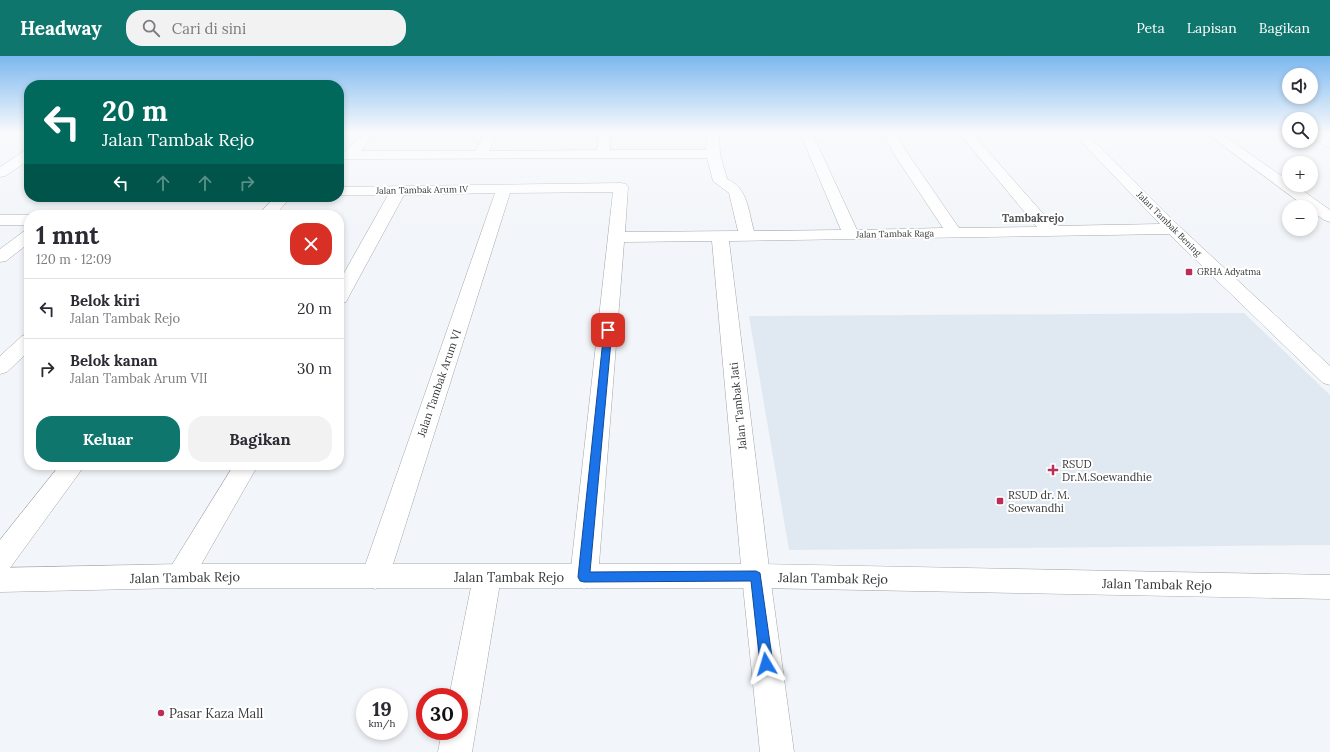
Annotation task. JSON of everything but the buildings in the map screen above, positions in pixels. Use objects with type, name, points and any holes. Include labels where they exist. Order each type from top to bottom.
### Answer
[{"type":"street","points":[[0,173],[12,165]]},
{"type":"street","points":[[716,165],[720,181],[729,185],[736,192],[747,236]]},
{"type":"street","points":[[820,165],[851,235]]},
{"type":"street","points":[[909,165],[954,233]]},
{"type":"street","points":[[993,165],[1050,232]]},
{"type":"street","name":"Jalan Tambak Bening","points":[[1111,165],[1173,229],[1330,378]]},
{"type":"street","points":[[1258,165],[1330,217]]},
{"type":"street","name":"Jalan Tambak Arum IV","points":[[344,191],[621,187],[617,237]]},
{"type":"street","name":"Jalan Tambak Arum VI","points":[[375,577],[504,189]]},
{"type":"street","points":[[344,289],[398,191]]},
{"type":"street","points":[[271,210],[278,202]]},
{"type":"street","points":[[0,220],[24,220]]},
{"type":"street","name":"Jalan Tambak Raga","points":[[617,237],[851,235],[1173,229]]},
{"type":"street","name":"Jalan Tambak Jati","points":[[720,236],[756,576],[777,752]]},
{"type":"street","points":[[584,577],[617,237]]},
{"type":"street","points":[[0,257],[24,239]]},
{"type":"street","points":[[0,367],[24,345]]},
{"type":"street","points":[[0,560],[68,470]]},
{"type":"street","points":[[180,576],[243,470]]},
{"type":"street","name":"Jalan Tambak Rejo","points":[[0,580],[180,576],[756,576],[1330,587]]},
{"type":"street","points":[[467,688],[487,576]]},
{"type":"street","points":[[455,752],[457,740]]},
{"type":"shaded area","name":"RSUD Dr.M.Soewandhie","points":[[1244,313],[1330,395],[1330,545],[789,550],[749,316]]},
{"type":"place","name":"GRHA Adyatma","points":[[1189,272]]},
{"type":"place","name":"RSUD Dr.M.Soewandhie","points":[[1053,470]]},
{"type":"place","name":"RSUD dr. M. Soewandhi","points":[[1000,501]]},
{"type":"place","name":"Pasar Kaza Mall","points":[[161,713]]},
{"type":"district","name":"Tambakrejo","points":[[1033,218]]},
{"type":"route","points":[[608,330],[584,577],[756,576],[766,664]]}]
